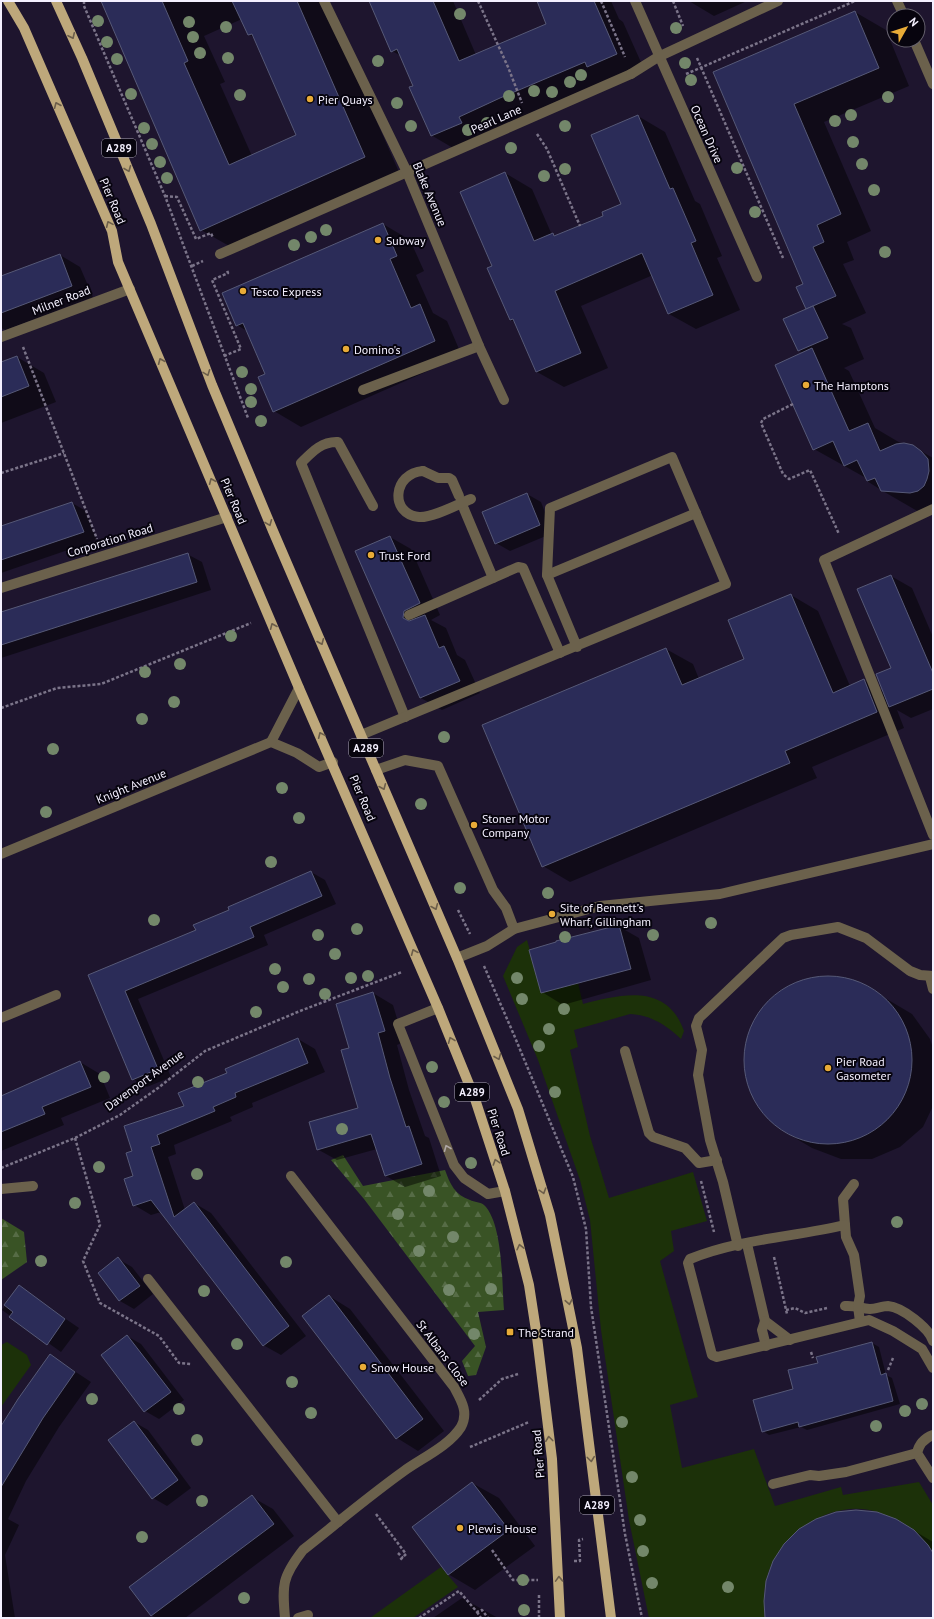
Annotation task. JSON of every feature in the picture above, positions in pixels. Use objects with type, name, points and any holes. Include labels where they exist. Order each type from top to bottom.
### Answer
[{"type":"main road","name":"Pier Road","points":[[8,1],[24,28],[112,231],[118,262],[299,688],[333,762],[438,1008],[475,1099],[505,1191],[529,1285],[552,1459],[560,1618]]},
{"type":"main road","name":"Pier Road","points":[[56,1],[82,58],[151,224],[212,385],[273,531],[457,958],[518,1109],[550,1215],[577,1348],[611,1618]]},
{"type":"street","name":"Blake Avenue","points":[[324,1],[407,172],[479,346],[504,400]]},
{"type":"street","name":"Ocean Drive","points":[[635,1],[658,57],[757,277]]},
{"type":"street","name":"Pearl Lane","points":[[220,254],[632,73],[658,57],[778,1]]},
{"type":"street","points":[[917,48],[933,84]]},
{"type":"street","name":"Milner Road","points":[[1,337],[130,288]]},
{"type":"street","points":[[363,390],[479,346]]},
{"type":"street","points":[[373,506],[338,442],[330,441],[314,449],[301,463],[405,717]]},
{"type":"street","points":[[361,735],[577,647],[726,584],[672,457],[550,508],[547,576],[577,647]]},
{"type":"street","points":[[459,496],[452,480],[449,478],[438,478],[423,471],[409,475],[400,485],[398,499],[407,513],[418,517],[426,516],[471,499]]},
{"type":"street","points":[[464,509],[493,578]]},
{"type":"street","points":[[933,509],[824,560],[933,835]]},
{"type":"street","points":[[547,576],[696,513]]},
{"type":"street","name":"Corporation Road","points":[[1,588],[227,517]]},
{"type":"street","points":[[409,615],[518,567],[523,568],[560,653]]},
{"type":"street","points":[[299,688],[271,742],[319,767],[333,762]]},
{"type":"street","name":"Knight Avenue","points":[[1,854],[271,742]]},
{"type":"street","points":[[376,770],[405,760],[438,766],[493,890],[506,908],[514,929]]},
{"type":"street","points":[[457,958],[486,946],[514,929],[600,906],[720,894],[933,844]]},
{"type":"street","points":[[766,1346],[762,1330],[765,1321],[710,1140],[698,1075],[702,1050],[696,1026],[703,1013],[783,938],[791,935],[838,927],[866,938],[910,971],[920,976],[932,976],[933,989]]},
{"type":"street","points":[[1,1018],[56,995]]},
{"type":"street","points":[[438,1008],[398,1024],[454,1165],[464,1178],[483,1192],[488,1194],[505,1191]]},
{"type":"street","points":[[625,1052],[649,1133],[653,1137],[685,1148],[699,1163],[716,1160]]},
{"type":"street","name":"St Albans Close","points":[[286,1618],[283,1589],[290,1566],[303,1550],[403,1472],[450,1440],[461,1426],[466,1413],[464,1404],[454,1387],[291,1176]]},
{"type":"street","points":[[854,1184],[843,1199],[846,1237],[854,1255],[860,1296],[858,1306],[860,1322]]},
{"type":"street","points":[[1,1189],[32,1186]]},
{"type":"street","points":[[845,1225],[742,1245],[690,1259],[688,1263],[712,1355],[718,1357],[869,1320],[893,1331],[922,1349],[933,1368]]},
{"type":"street","points":[[148,1279],[338,1522]]},
{"type":"street","points":[[845,1306],[858,1306],[870,1309],[887,1306],[896,1308],[924,1326],[933,1341]]},
{"type":"street","points":[[765,1321],[792,1339]]},
{"type":"street","points":[[933,1435],[925,1440],[919,1447],[918,1453],[933,1478]]},
{"type":"street","points":[[773,1484],[810,1475],[819,1476],[846,1472],[918,1453]]},
{"type":"street","points":[[298,1618],[308,1615]]},
{"type":"path","points":[[84,1],[84,6],[165,196],[224,356],[241,348],[212,280]]},
{"type":"path","points":[[478,1],[508,67],[528,119],[546,149],[580,226]]},
{"type":"path","points":[[601,1],[632,73]]},
{"type":"path","points":[[673,1],[783,258]]},
{"type":"path","points":[[669,81],[855,1]]},
{"type":"path","points":[[165,196],[177,197],[196,239]]},
{"type":"path","points":[[192,266],[207,260]]},
{"type":"path","points":[[17,331],[103,556]]},
{"type":"path","points":[[793,404],[763,419],[761,423],[782,474],[789,479],[810,470],[845,550]]},
{"type":"path","points":[[1,473],[64,453]]},
{"type":"path","points":[[1,708],[57,688],[100,684],[251,622]]},
{"type":"path","name":"Davenport Avenue","points":[[1,1168],[75,1138],[120,1115],[158,1088],[205,1051],[300,1011],[402,972]]},
{"type":"path","points":[[75,1138],[100,1225],[83,1261],[100,1303],[159,1336],[179,1363],[216,1367]]},
{"type":"path","points":[[770,1239],[792,1339]]},
{"type":"path","points":[[786,1310],[795,1308],[806,1313]]},
{"type":"path","points":[[888,1370],[893,1358]]},
{"type":"path","points":[[480,1399],[502,1379],[518,1374]]},
{"type":"path","points":[[470,1447],[529,1422]]},
{"type":"path","points":[[366,1501],[406,1554],[404,1558],[399,1561]]},
{"type":"path","points":[[618,1535],[625,1534]]},
{"type":"path","points":[[574,1561],[580,1561],[579,1540],[584,1539]]},
{"type":"path","points":[[492,1550],[513,1580],[538,1580]]},
{"type":"path","points":[[398,1553],[404,1558]]},
{"type":"path","points":[[419,1618],[459,1591],[481,1618]]},
{"type":"path","points":[[477,1612],[482,1610],[488,1618]]},
{"type":"green space","points":[[527,940],[542,993],[578,983],[583,1004],[628,995],[655,999],[667,1005],[676,1016],[684,1031],[681,1039],[670,1029],[658,1022],[645,1016],[630,1014],[574,1030],[578,1047],[570,1050],[590,1136],[609,1198],[693,1172],[707,1221],[671,1231],[674,1251],[660,1261],[698,1397],[670,1405],[682,1468],[754,1449],[775,1506],[841,1487],[843,1495],[919,1482],[933,1505],[933,1553],[925,1542],[916,1534],[877,1512],[859,1509],[842,1510],[824,1515],[808,1524],[793,1536],[781,1550],[771,1565],[765,1586],[765,1618],[649,1618],[629,1520],[601,1330],[590,1220],[580,1180],[538,1060],[503,976],[517,947]]},
{"type":"green space","points":[[343,1155],[363,1186],[445,1170],[451,1184],[460,1195],[472,1201],[483,1204],[490,1214],[495,1225],[498,1239],[502,1270],[504,1310],[478,1312],[486,1347],[476,1375],[468,1376],[462,1361],[475,1346],[364,1199],[331,1160]]},
{"type":"green space","points":[[1,1218],[24,1232],[27,1262],[1,1280]]},
{"type":"green space","points":[[7,1342],[27,1355],[31,1365],[1,1407],[1,1345]]},
{"type":"green space","points":[[441,1567],[458,1587],[413,1618],[370,1618]]},
{"type":"building","name":"Pier Quays","points":[[101,1],[162,1],[188,61],[184,63],[229,165],[296,135],[252,34],[248,35],[232,1],[297,1],[365,157],[200,231]]},
{"type":"building","points":[[369,1],[433,1],[459,61],[546,24],[537,1],[594,1],[617,54],[587,67],[585,62],[500,98],[459,117],[462,123],[431,136],[409,87],[413,86],[397,49],[391,52]]},
{"type":"building","points":[[855,11],[879,68],[794,104],[841,214],[817,225],[824,242],[813,247],[836,296],[806,309],[796,287],[803,284],[713,72]]},
{"type":"building","points":[[638,115],[670,189],[673,188],[696,241],[691,243],[713,295],[668,314],[642,253],[555,291],[581,353],[536,372],[513,319],[510,320],[487,268],[492,266],[460,192],[505,172],[534,241],[553,233],[554,236],[603,216],[602,212],[621,204],[591,135]]},
{"type":"building","points":[[383,223],[397,256],[390,259],[411,308],[420,304],[435,341],[273,412],[258,377],[265,374],[243,323],[236,326],[222,293]]},
{"type":"building","points":[[60,254],[72,286],[1,313],[1,276]]},
{"type":"building","points":[[813,306],[828,338],[798,351],[783,319]]},
{"type":"building","name":"The Hamptons","points":[[812,348],[849,431],[868,423],[880,451],[896,444],[904,443],[913,445],[928,459],[929,471],[927,479],[924,486],[918,491],[910,493],[881,491],[875,478],[867,481],[857,460],[844,466],[833,441],[813,450],[775,365]]},
{"type":"building","points":[[17,356],[29,386],[1,397],[1,362]]},
{"type":"building","points":[[527,493],[540,525],[495,544],[482,512]]},
{"type":"building","points":[[72,502],[84,532],[1,560],[1,526]]},
{"type":"building","points":[[390,536],[420,603],[404,611],[403,618],[409,621],[425,615],[439,648],[444,646],[460,681],[420,698],[355,551]]},
{"type":"building","points":[[188,553],[197,582],[1,645],[1,612]]},
{"type":"building","points":[[891,575],[933,673],[933,689],[889,707],[876,674],[891,668],[857,589]]},
{"type":"building","points":[[791,594],[833,693],[864,679],[877,712],[785,751],[790,763],[542,867],[482,725],[666,648],[682,685],[744,659],[728,620]]},
{"type":"building","points":[[311,871],[322,896],[250,927],[254,937],[125,991],[158,1069],[132,1080],[88,975],[196,930],[193,925],[229,910],[228,907]]},
{"type":"building","points":[[619,925],[631,969],[541,993],[529,950],[556,941]]},
{"type":"building","name":"Pier Road Gasometer","points":[[828,976],[852,980],[868,986],[881,995],[893,1007],[902,1020],[908,1036],[912,1060],[908,1084],[902,1100],[893,1113],[881,1125],[868,1134],[852,1140],[828,1144],[804,1140],[788,1134],[775,1125],[763,1113],[754,1100],[748,1084],[744,1060],[748,1036],[754,1020],[763,1007],[775,995],[788,986],[804,980]]},
{"type":"building","points":[[373,992],[385,1031],[378,1033],[390,1078],[406,1127],[409,1126],[422,1164],[385,1176],[371,1134],[317,1150],[309,1122],[358,1108],[341,1050],[349,1048],[336,1004]]},
{"type":"building","points":[[298,1038],[308,1063],[235,1093],[236,1097],[213,1107],[215,1111],[157,1135],[160,1144],[151,1147],[174,1217],[194,1202],[289,1326],[263,1346],[151,1200],[133,1206],[124,1179],[133,1176],[126,1153],[132,1151],[124,1126],[184,1106],[178,1093],[227,1073],[225,1069]]},
{"type":"building","points":[[80,1061],[91,1087],[42,1107],[45,1114],[1,1132],[1,1096]]},
{"type":"building","points":[[118,1257],[140,1286],[119,1301],[98,1273]]},
{"type":"building","points":[[19,1285],[65,1319],[47,1345],[9,1317],[13,1312],[4,1305]]},
{"type":"building","name":"Snow House","points":[[329,1295],[423,1419],[396,1439],[302,1316]]},
{"type":"building","points":[[127,1335],[171,1392],[144,1412],[101,1355]]},
{"type":"building","points":[[872,1342],[881,1375],[886,1373],[893,1401],[799,1427],[798,1422],[762,1432],[753,1400],[793,1389],[788,1370],[818,1363],[816,1357]]},
{"type":"building","points":[[50,1354],[75,1372],[43,1418],[1,1487],[1,1426]]},
{"type":"building","points":[[134,1421],[178,1480],[152,1499],[108,1440]]},
{"type":"building","name":"Plewis House","points":[[472,1482],[509,1530],[448,1575],[412,1527]]},
{"type":"building","points":[[252,1495],[274,1524],[151,1616],[129,1587]]},
{"type":"building","points":[[856,1510],[877,1512],[896,1519],[914,1530],[928,1545],[933,1553],[933,1618],[765,1618],[764,1601],[766,1581],[773,1561],[784,1544],[799,1529],[816,1519],[836,1512]]},
{"type":"place","name":"Pier Quays","points":[[310,99]]},
{"type":"place","name":"Subway","points":[[378,240]]},
{"type":"place","name":"Tesco Express","points":[[243,291]]},
{"type":"place","name":"Domino's","points":[[346,349]]},
{"type":"place","name":"The Hamptons","points":[[806,385]]},
{"type":"place","name":"Trust Ford","points":[[371,555]]},
{"type":"place","name":"Stoner Motor Company","points":[[474,825]]},
{"type":"place","name":"Site of Bennett's Wharf, Gillingham","points":[[552,914]]},
{"type":"place","name":"Pier Road Gasometer","points":[[828,1068]]},
{"type":"place","name":"The Strand","points":[[510,1332]]},
{"type":"place","name":"Snow House","points":[[363,1367]]},
{"type":"place","name":"Plewis House","points":[[460,1528]]}]
